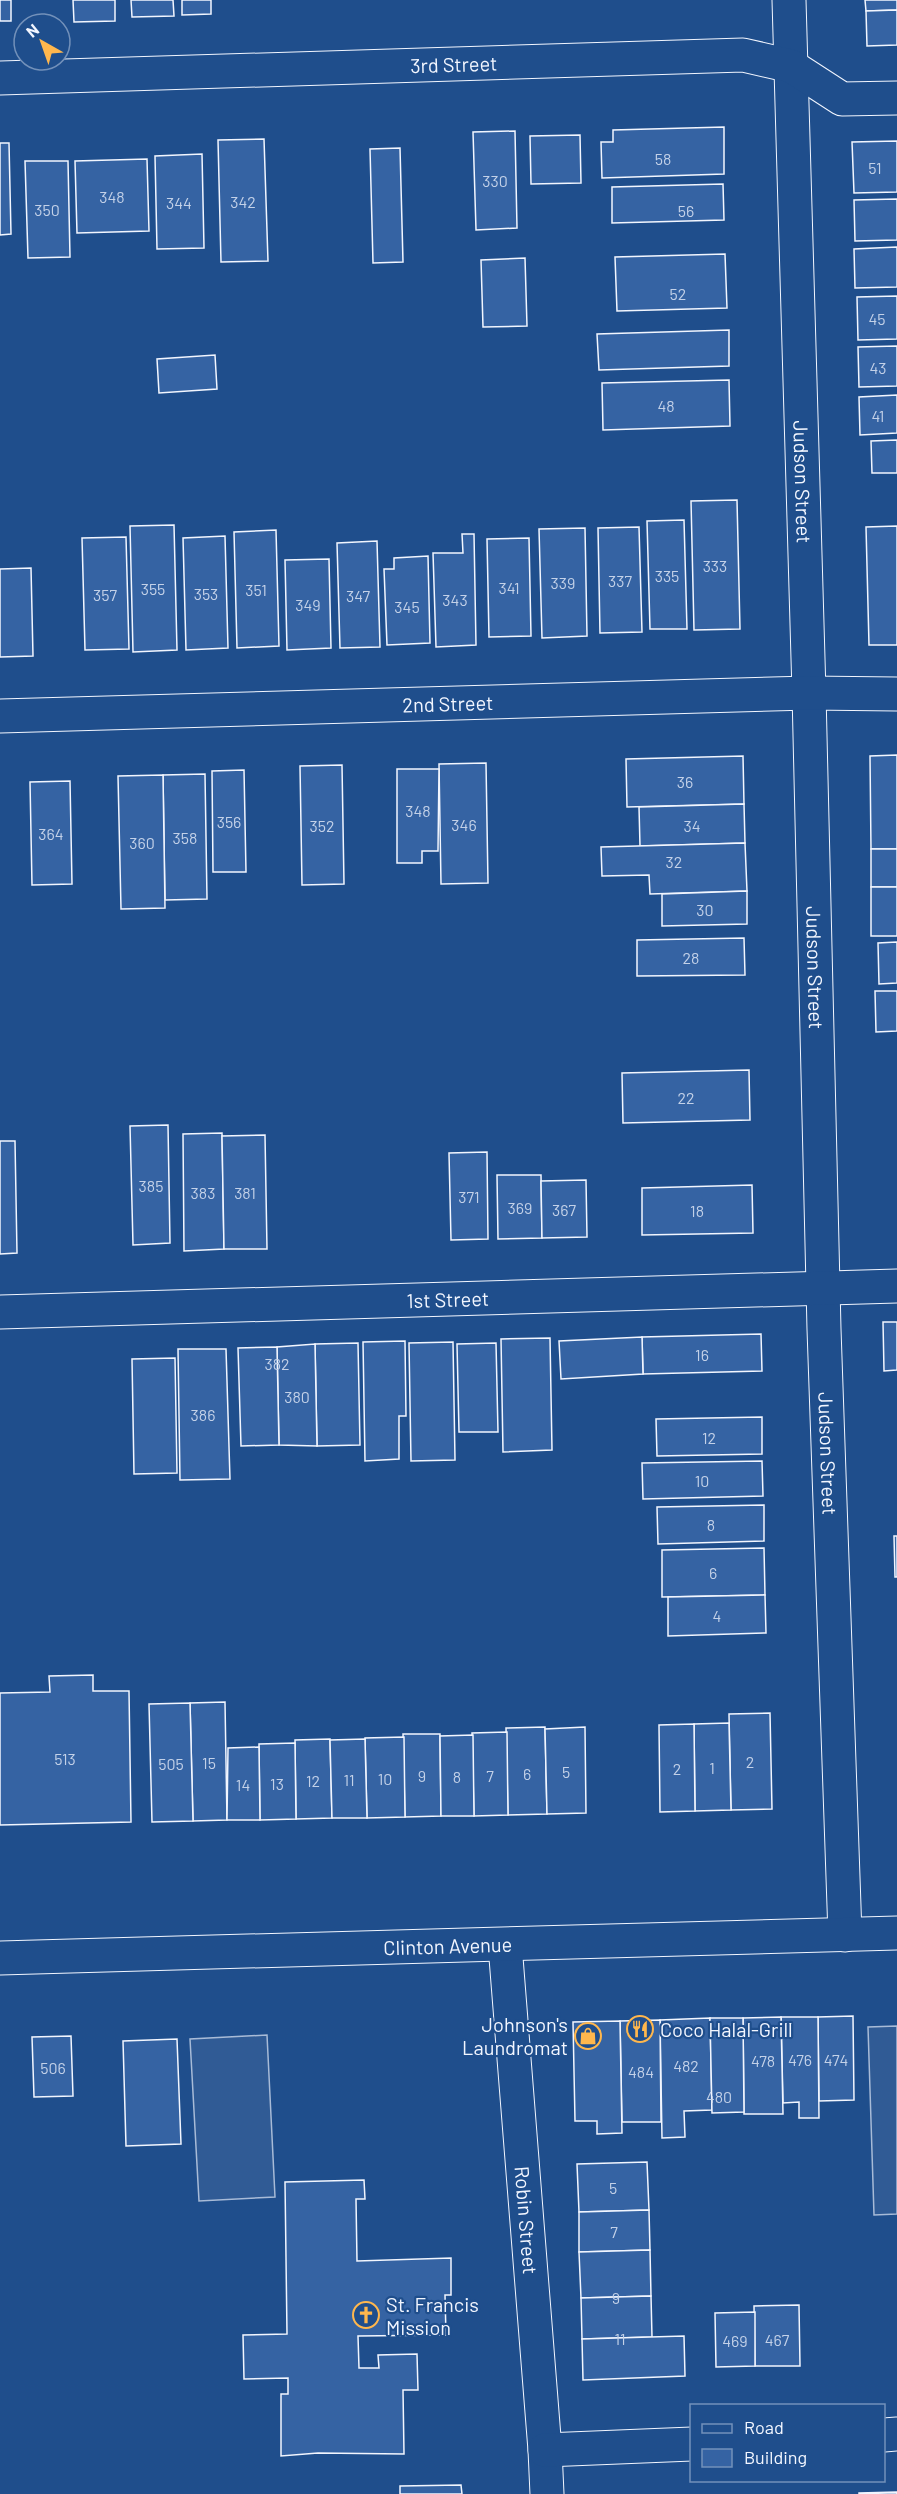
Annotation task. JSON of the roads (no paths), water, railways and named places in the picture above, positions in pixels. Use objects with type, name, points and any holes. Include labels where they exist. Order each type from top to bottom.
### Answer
[{"type":"street","name":"Judson Street","points":[[789,0],[824,1289],[845,1935]]},
{"type":"street","name":"3rd Street","points":[[0,78],[743,55],[791,66],[842,99],[897,98]]},
{"type":"street","name":"2nd Street","points":[[0,716],[809,693],[897,694]]},
{"type":"street","name":"1st Street","points":[[0,1312],[897,1286]]},
{"type":"street","name":"Clinton Avenue","points":[[0,1958],[897,1933]]},
{"type":"street","name":"Robin Street","points":[[505,1945],[547,2494]]},
{"type":"street","points":[[545,2450],[690,2444]]},
{"type":"place","name":"Coco Halal-Grill","points":[[640,2029]]},
{"type":"place","name":"Johnson's Laundromat","points":[[588,2036]]},
{"type":"place","name":"St. Francis Mission","points":[[366,2315]]}]
